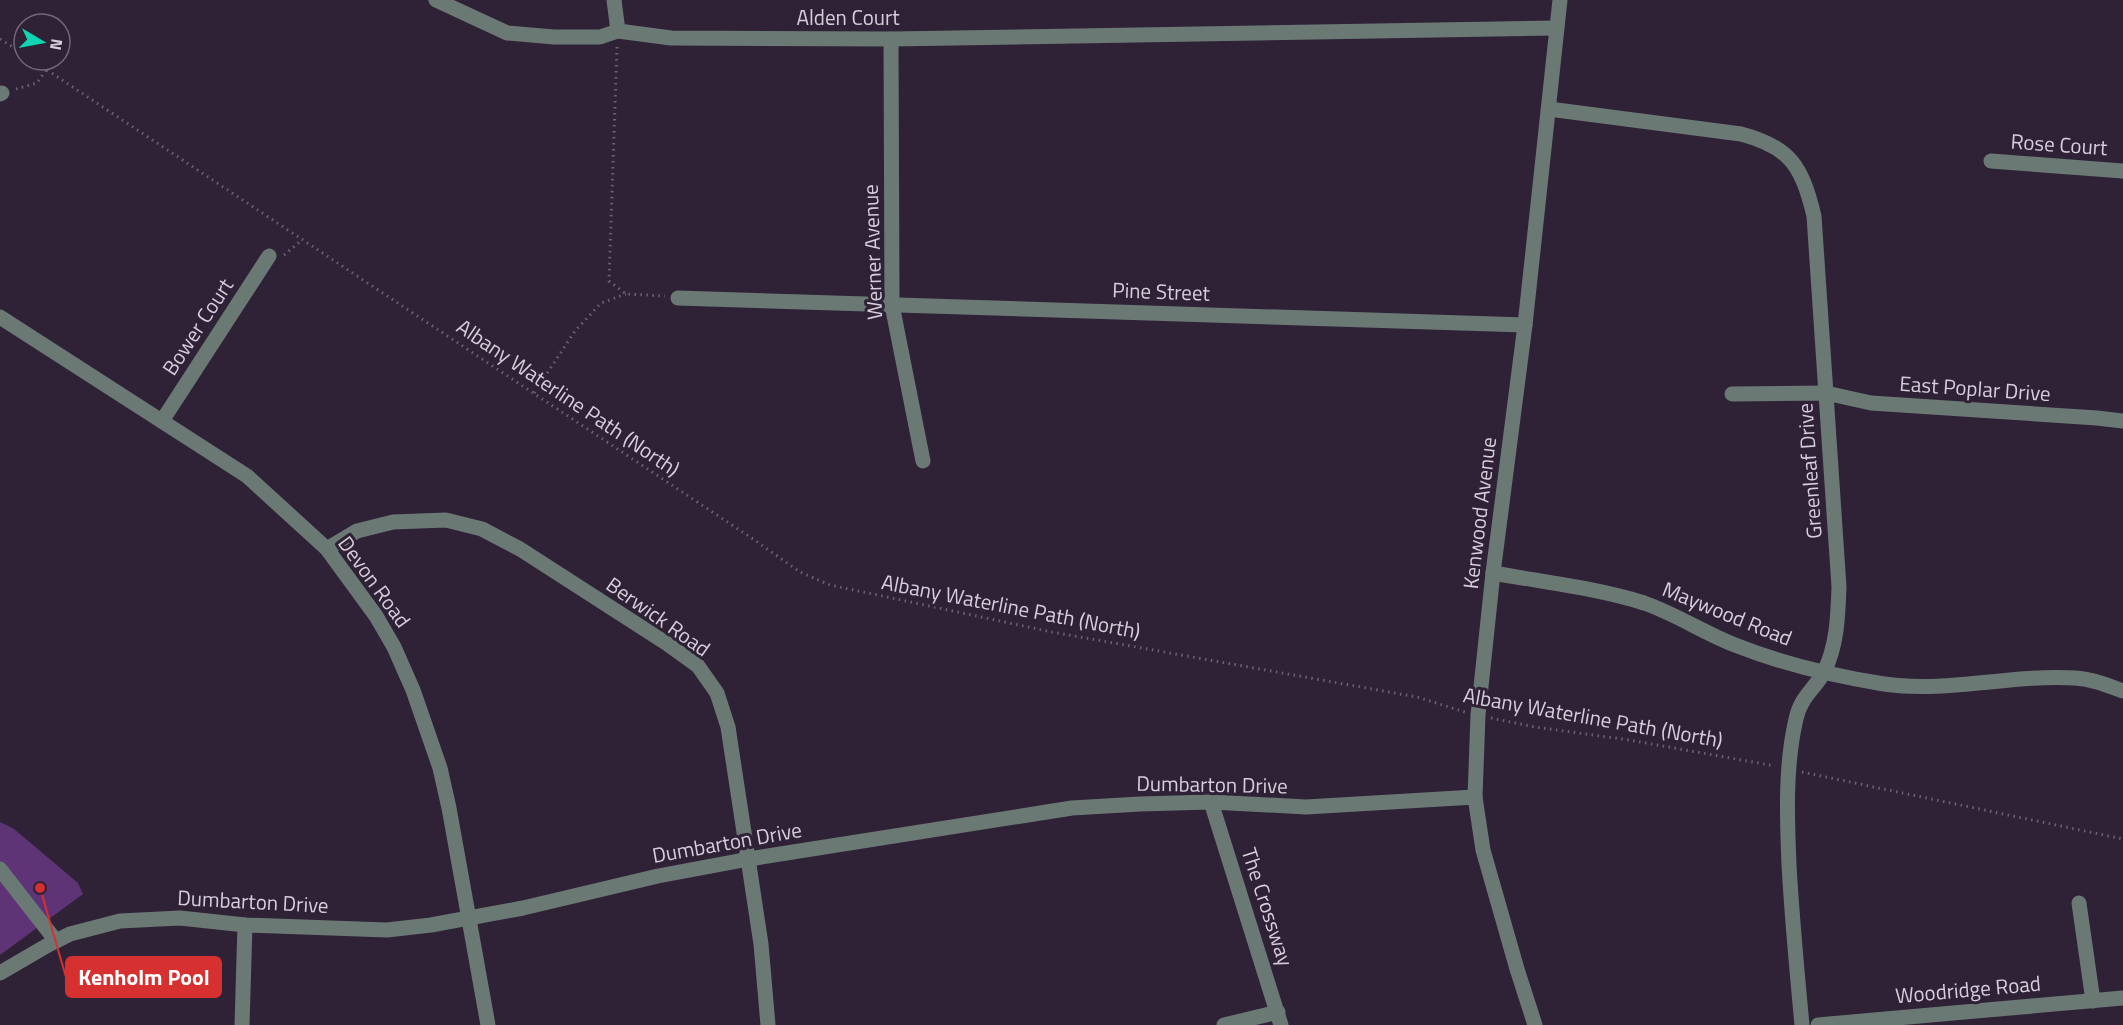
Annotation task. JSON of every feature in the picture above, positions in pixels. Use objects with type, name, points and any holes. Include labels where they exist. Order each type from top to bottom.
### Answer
[{"type":"street","name":"Alden Court","points":[[436,0],[507,33],[554,37],[600,37],[618,31],[671,38],[891,39],[1556,28]]},
{"type":"street","points":[[614,0],[618,31]]},
{"type":"street","name":"Kenwood Avenue","points":[[1535,1025],[1483,850],[1475,797],[1478,715],[1493,573],[1525,326],[1560,0]]},
{"type":"street","name":"Werner Avenue","points":[[891,39],[892,306],[923,461]]},
{"type":"street","name":"Greenleaf Drive","points":[[1549,109],[1741,134],[1770,143],[1784,152],[1800,173],[1808,192],[1814,216],[1839,587],[1837,629],[1823,673],[1804,697],[1796,718],[1788,769],[1787,825],[1793,937],[1802,1025]]},
{"type":"street","name":"Rose Court","points":[[1991,161],[2123,171]]},
{"type":"street","name":"Bower Court","points":[[162,421],[269,256]]},
{"type":"street","name":"Pine Street","points":[[678,297],[1525,326]]},
{"type":"street","name":"Devon Road","points":[[0,316],[247,476],[327,549],[376,616],[394,646],[413,690],[442,778],[488,1025]]},
{"type":"street","name":"East Poplar Drive","points":[[1732,394],[1826,393],[1870,403],[2123,421]]},
{"type":"street","name":"Berwick Road","points":[[327,549],[357,531],[393,522],[446,520],[482,529],[520,549],[698,666],[717,693],[728,727],[749,859],[768,1025]]},
{"type":"street","name":"Maywood Road","points":[[1493,573],[1581,588],[1645,604],[1735,645],[1823,673],[1887,684],[1937,685],[2076,678],[2123,691]]},
{"type":"street","name":"Dumbarton Drive","points":[[0,973],[70,934],[120,921],[180,918],[245,925],[387,930],[431,925],[523,908],[658,876],[749,859],[1072,808],[1211,802],[1306,807],[1475,797]]},
{"type":"street","name":"The Crossway","points":[[1211,802],[1280,1018]]},
{"type":"street","points":[[0,869],[56,941]]},
{"type":"street","points":[[2079,903],[2093,1001]]},
{"type":"street","points":[[242,1025],[245,925]]},
{"type":"street","name":"Woodridge Road","points":[[1818,1025],[2123,998]]},
{"type":"street","points":[[1224,1025],[1280,1018]]},
{"type":"path","points":[[618,31],[609,281],[626,294]]},
{"type":"path","points":[[1,94],[37,83],[44,72]]},
{"type":"path","name":"Albany Waterline Path (North)","points":[[51,72],[744,532],[800,572],[830,585],[1052,632],[1417,697],[1478,715],[1535,727],[1629,740],[1788,769],[2123,839]]},
{"type":"path","points":[[269,256],[280,259],[303,240]]},
{"type":"path","points":[[534,393],[574,331],[601,303],[626,294],[678,297]]},
{"type":"shaded area","points":[[0,822],[14,829],[78,883],[83,894],[0,955]]},
{"type":"place","name":"Kenholm Pool","points":[[40,888]]}]
